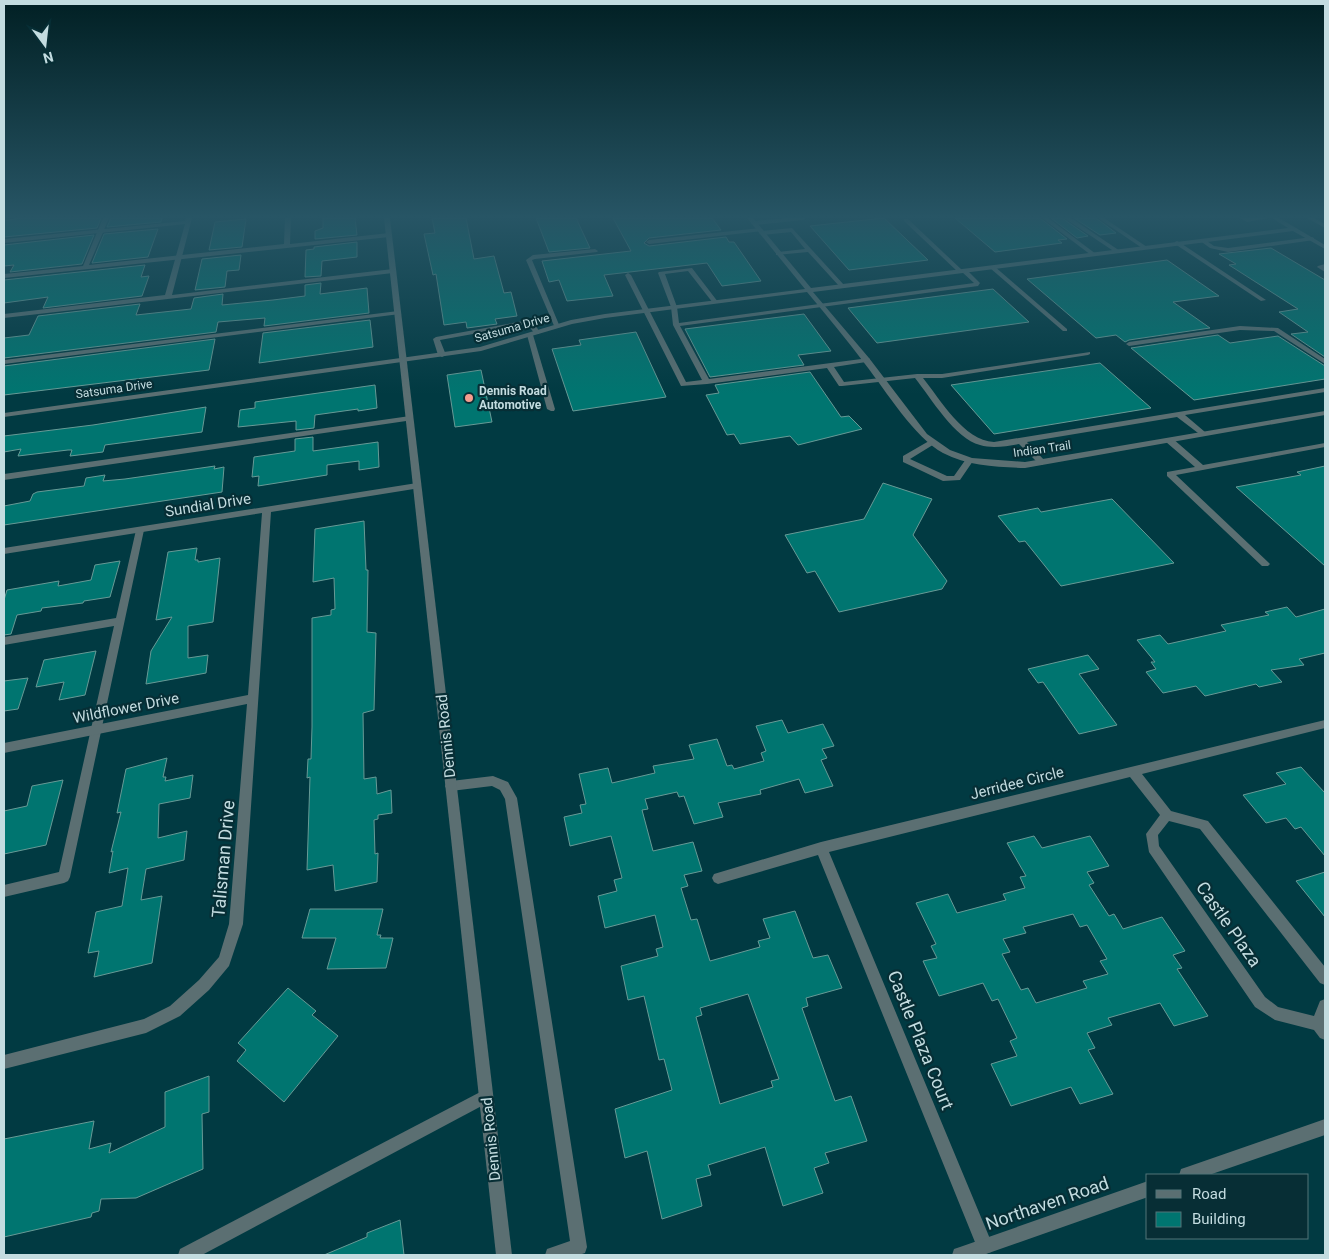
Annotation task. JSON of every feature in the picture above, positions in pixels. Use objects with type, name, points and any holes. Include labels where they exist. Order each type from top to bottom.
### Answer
[{"type":"street","points":[[168,297],[173,277]]},
{"type":"street","points":[[4,316],[343,277]]},
{"type":"street","name":"Dennis Road","points":[[394,277],[504,1255]]},
{"type":"street","points":[[536,277],[557,327]]},
{"type":"street","points":[[629,277],[684,384],[866,360]]},
{"type":"street","points":[[662,277],[674,308],[676,325],[707,382]]},
{"type":"street","points":[[696,277],[715,302]]},
{"type":"street","name":"Indian Trail","points":[[796,277],[866,360],[924,436],[932,443],[969,461],[1025,465],[1325,413]]},
{"type":"street","points":[[834,277],[842,286]]},
{"type":"street","name":"Satsuma Drive","points":[[4,415],[481,349],[557,327],[604,316],[916,277]]},
{"type":"street","points":[[676,325],[976,285],[977,283],[969,277]]},
{"type":"street","points":[[1003,277],[1065,330]]},
{"type":"street","points":[[1228,277],[1263,300]]},
{"type":"street","points":[[4,362],[398,313]]},
{"type":"street","points":[[442,355],[436,339],[529,322],[534,334],[551,409]]},
{"type":"street","points":[[1129,344],[1240,328],[1276,329],[1325,362]]},
{"type":"street","points":[[829,365],[842,384],[917,376],[942,376],[1088,352]]},
{"type":"street","points":[[917,376],[967,435],[978,442],[992,444],[1021,441],[1325,390]]},
{"type":"street","points":[[1179,414],[1202,434]]},
{"type":"street","points":[[4,478],[410,418]]},
{"type":"street","points":[[1170,440],[1201,468]]},
{"type":"street","points":[[1021,441],[1042,462]]},
{"type":"street","points":[[932,443],[906,458],[906,460],[946,479],[957,478],[969,461]]},
{"type":"street","points":[[1265,564],[1170,474],[1325,445]]},
{"type":"street","name":"Sundial Drive","points":[[4,551],[418,486]]},
{"type":"street","name":"Talisman Drive","points":[[4,1062],[146,1026],[175,1011],[204,985],[224,960],[236,924],[267,510]]},
{"type":"street","points":[[4,890],[64,877],[140,530]]},
{"type":"street","points":[[4,641],[120,621]]},
{"type":"street","name":"Wildflower Drive","points":[[4,748],[254,698]]},
{"type":"street","name":"Jerridee Circle","points":[[718,878],[822,848],[1325,724]]},
{"type":"street","points":[[1133,772],[1167,815],[1204,825],[1325,978]]},
{"type":"street","points":[[451,786],[492,782],[504,786],[511,798],[579,1246],[553,1255]]},
{"type":"street","name":"Castle Plaza","points":[[1167,815],[1152,834],[1153,848],[1260,1002],[1274,1013],[1322,1028],[1325,1006]]},
{"type":"street","name":"Castle Plaza Court","points":[[822,848],[985,1246]]},
{"type":"street","points":[[186,1255],[486,1096]]},
{"type":"street","points":[[1190,1174],[1325,1127]]},
{"type":"street","name":"Northaven Road","points":[[960,1255],[1146,1190]]},
{"type":"building","points":[[35,277],[149,277],[142,296],[43,308],[48,297],[4,303],[4,280]]},
{"type":"building","points":[[198,277],[226,277],[225,287],[195,290]]},
{"type":"building","points":[[436,277],[500,277],[504,293],[511,292],[517,316],[495,319],[497,324],[467,328],[466,322],[444,325]]},
{"type":"building","points":[[547,277],[605,277],[613,296],[567,301],[559,280],[549,282]]},
{"type":"building","points":[[716,277],[758,277],[761,281],[722,286]]},
{"type":"building","points":[[1044,277],[1191,277],[1219,296],[1173,302],[1210,328],[1125,342],[1116,335],[1096,338],[1027,279]]},
{"type":"building","points":[[1247,277],[1320,277],[1325,280],[1325,357],[1291,334],[1308,332],[1279,312],[1298,309]]},
{"type":"building","points":[[321,283],[320,294],[367,288],[369,313],[264,326],[265,318],[218,322],[216,332],[4,358],[4,338],[29,335],[38,316],[140,304],[136,315],[191,309],[194,298],[223,294],[222,305],[273,300],[305,296],[305,285]]},
{"type":"building","points":[[993,289],[1029,322],[877,343],[848,308]]},
{"type":"building","points":[[804,314],[831,351],[798,355],[804,365],[710,377],[685,329]]},
{"type":"building","points":[[370,320],[373,347],[259,363],[263,333]]},
{"type":"building","points":[[636,332],[666,397],[573,411],[552,349],[581,345],[579,340]]},
{"type":"building","points":[[1218,335],[1230,343],[1278,336],[1325,366],[1325,379],[1194,400],[1131,348]]},
{"type":"building","points":[[215,339],[209,370],[4,395],[4,366]]},
{"type":"building","points":[[1100,363],[1151,408],[994,434],[951,385]]},
{"type":"building","name":"Dennis Road Automotive","points":[[481,370],[492,422],[455,427],[447,375]]},
{"type":"building","points":[[810,372],[841,417],[849,416],[862,429],[798,445],[790,436],[740,444],[734,434],[727,435],[706,395],[719,393],[715,385]]},
{"type":"building","points":[[375,385],[377,408],[315,415],[314,428],[296,430],[296,421],[238,427],[240,410],[255,408],[255,402]]},
{"type":"building","points":[[206,407],[202,432],[105,445],[103,452],[70,456],[72,450],[18,456],[21,449],[4,452],[4,436],[93,425]]},
{"type":"building","points":[[313,437],[313,451],[378,442],[379,467],[359,470],[359,461],[327,465],[327,475],[258,486],[259,476],[252,477],[254,457],[295,451],[295,439]]},
{"type":"building","points":[[215,466],[214,469],[224,467],[222,492],[4,525],[4,506],[30,501],[33,494],[37,492],[84,486],[86,478],[105,475],[103,481],[125,479]]},
{"type":"building","points":[[1325,466],[1325,566],[1236,487],[1301,475],[1297,472]]},
{"type":"building","points":[[883,483],[932,499],[913,535],[947,581],[942,589],[839,612],[815,571],[807,573],[785,535],[864,519]]},
{"type":"building","points":[[1112,499],[1174,563],[1061,586],[1025,541],[1019,542],[998,516],[1038,508],[1041,512]]},
{"type":"building","points":[[364,521],[366,570],[368,570],[367,632],[376,633],[374,710],[363,713],[364,779],[376,777],[377,794],[391,790],[392,813],[378,815],[378,819],[374,820],[375,854],[378,853],[377,882],[335,891],[333,865],[307,870],[310,777],[307,778],[308,759],[311,759],[312,727],[312,618],[331,615],[331,610],[335,609],[334,578],[313,582],[315,529]]},
{"type":"building","points":[[197,548],[195,560],[198,560],[198,562],[220,558],[213,622],[188,626],[188,658],[208,655],[206,673],[146,684],[151,651],[172,617],[156,620],[168,552]]},
{"type":"building","points":[[120,561],[110,597],[84,601],[83,603],[42,608],[41,611],[17,615],[11,634],[4,635],[4,600],[7,590],[59,581],[58,586],[91,580],[95,565]]},
{"type":"building","points":[[1287,607],[1296,617],[1325,609],[1325,653],[1299,659],[1304,665],[1271,670],[1282,682],[1259,687],[1256,684],[1205,696],[1196,686],[1163,693],[1146,672],[1156,669],[1151,662],[1155,662],[1137,640],[1160,635],[1168,644],[1226,631],[1221,625],[1269,615],[1265,612]]},
{"type":"building","points":[[96,651],[85,695],[59,700],[64,682],[36,687],[44,660]]},
{"type":"building","points":[[1088,655],[1099,669],[1079,674],[1117,725],[1079,734],[1043,682],[1038,683],[1028,669]]},
{"type":"building","points":[[28,678],[18,709],[4,711],[4,681]]},
{"type":"building","points":[[782,720],[788,733],[823,724],[834,746],[822,749],[827,758],[821,760],[833,786],[805,793],[799,779],[760,790],[761,794],[718,803],[723,817],[694,824],[684,796],[679,797],[677,792],[645,799],[648,809],[642,810],[653,851],[693,842],[702,871],[684,875],[688,886],[681,888],[691,920],[697,919],[710,961],[760,947],[758,941],[770,938],[763,919],[795,911],[813,958],[828,955],[842,988],[806,998],[808,1006],[802,1008],[835,1101],[851,1096],[867,1141],[825,1153],[829,1163],[814,1168],[823,1193],[783,1206],[765,1147],[708,1165],[711,1175],[696,1179],[702,1206],[662,1219],[647,1151],[625,1158],[615,1109],[672,1090],[664,1059],[659,1060],[644,996],[628,1000],[621,966],[658,956],[656,949],[663,947],[655,915],[605,928],[598,896],[617,891],[614,880],[622,878],[611,836],[570,846],[564,817],[582,813],[580,805],[586,804],[579,774],[608,768],[612,783],[655,773],[653,766],[694,759],[689,745],[717,739],[727,766],[732,765],[734,769],[764,761],[761,753],[766,751],[756,726]],"holes":[[[748,994],[779,1079],[771,1081],[773,1087],[720,1104],[696,1017],[702,1015],[700,1008]]]},
{"type":"building","points":[[167,758],[163,777],[166,777],[165,781],[193,775],[190,798],[159,804],[158,838],[187,831],[184,860],[146,869],[141,900],[162,896],[152,963],[94,977],[99,951],[88,953],[96,912],[122,906],[128,868],[109,873],[113,851],[111,852],[121,812],[117,813],[126,769]]},
{"type":"building","points":[[1301,767],[1325,793],[1325,856],[1301,827],[1295,829],[1286,818],[1266,823],[1243,795],[1286,784],[1276,773]]},
{"type":"building","points":[[63,780],[46,845],[4,854],[4,811],[27,806],[32,786]]},
{"type":"building","points":[[1034,836],[1042,848],[1090,836],[1109,866],[1087,872],[1094,883],[1089,885],[1109,916],[1114,914],[1123,929],[1162,917],[1185,951],[1173,955],[1182,968],[1177,969],[1208,1016],[1174,1026],[1160,1003],[1108,1018],[1112,1025],[1087,1033],[1095,1048],[1088,1050],[1113,1094],[1080,1104],[1071,1087],[1011,1106],[991,1064],[1017,1056],[1010,1041],[1017,1038],[998,999],[992,1001],[983,983],[939,996],[923,961],[937,958],[931,946],[936,944],[916,903],[948,894],[957,913],[1006,900],[1003,894],[1025,888],[1020,877],[1026,876],[1007,843]],"holes":[[[1073,914],[1080,927],[1087,925],[1107,959],[1100,961],[1108,974],[1083,981],[1087,988],[1036,1003],[1028,988],[1021,990],[1002,954],[1010,952],[1003,939],[1026,933],[1023,927]]]},
{"type":"building","points":[[1325,872],[1325,917],[1296,881]]},
{"type":"building","points":[[310,909],[383,909],[377,935],[381,935],[380,938],[393,938],[386,968],[327,969],[336,938],[302,938]]},
{"type":"building","points":[[288,988],[316,1011],[312,1015],[338,1036],[284,1102],[237,1061],[246,1050],[238,1043]]},
{"type":"building","points":[[209,1076],[209,1112],[202,1114],[203,1169],[136,1198],[101,1199],[99,1211],[92,1213],[91,1217],[4,1237],[4,1139],[94,1121],[89,1149],[111,1143],[109,1153],[165,1127],[165,1092]]},
{"type":"building","points":[[400,1220],[404,1255],[324,1255],[367,1237],[367,1233]]},
{"type":"place","name":"Dennis Road Automotive","points":[[469,398]]}]
